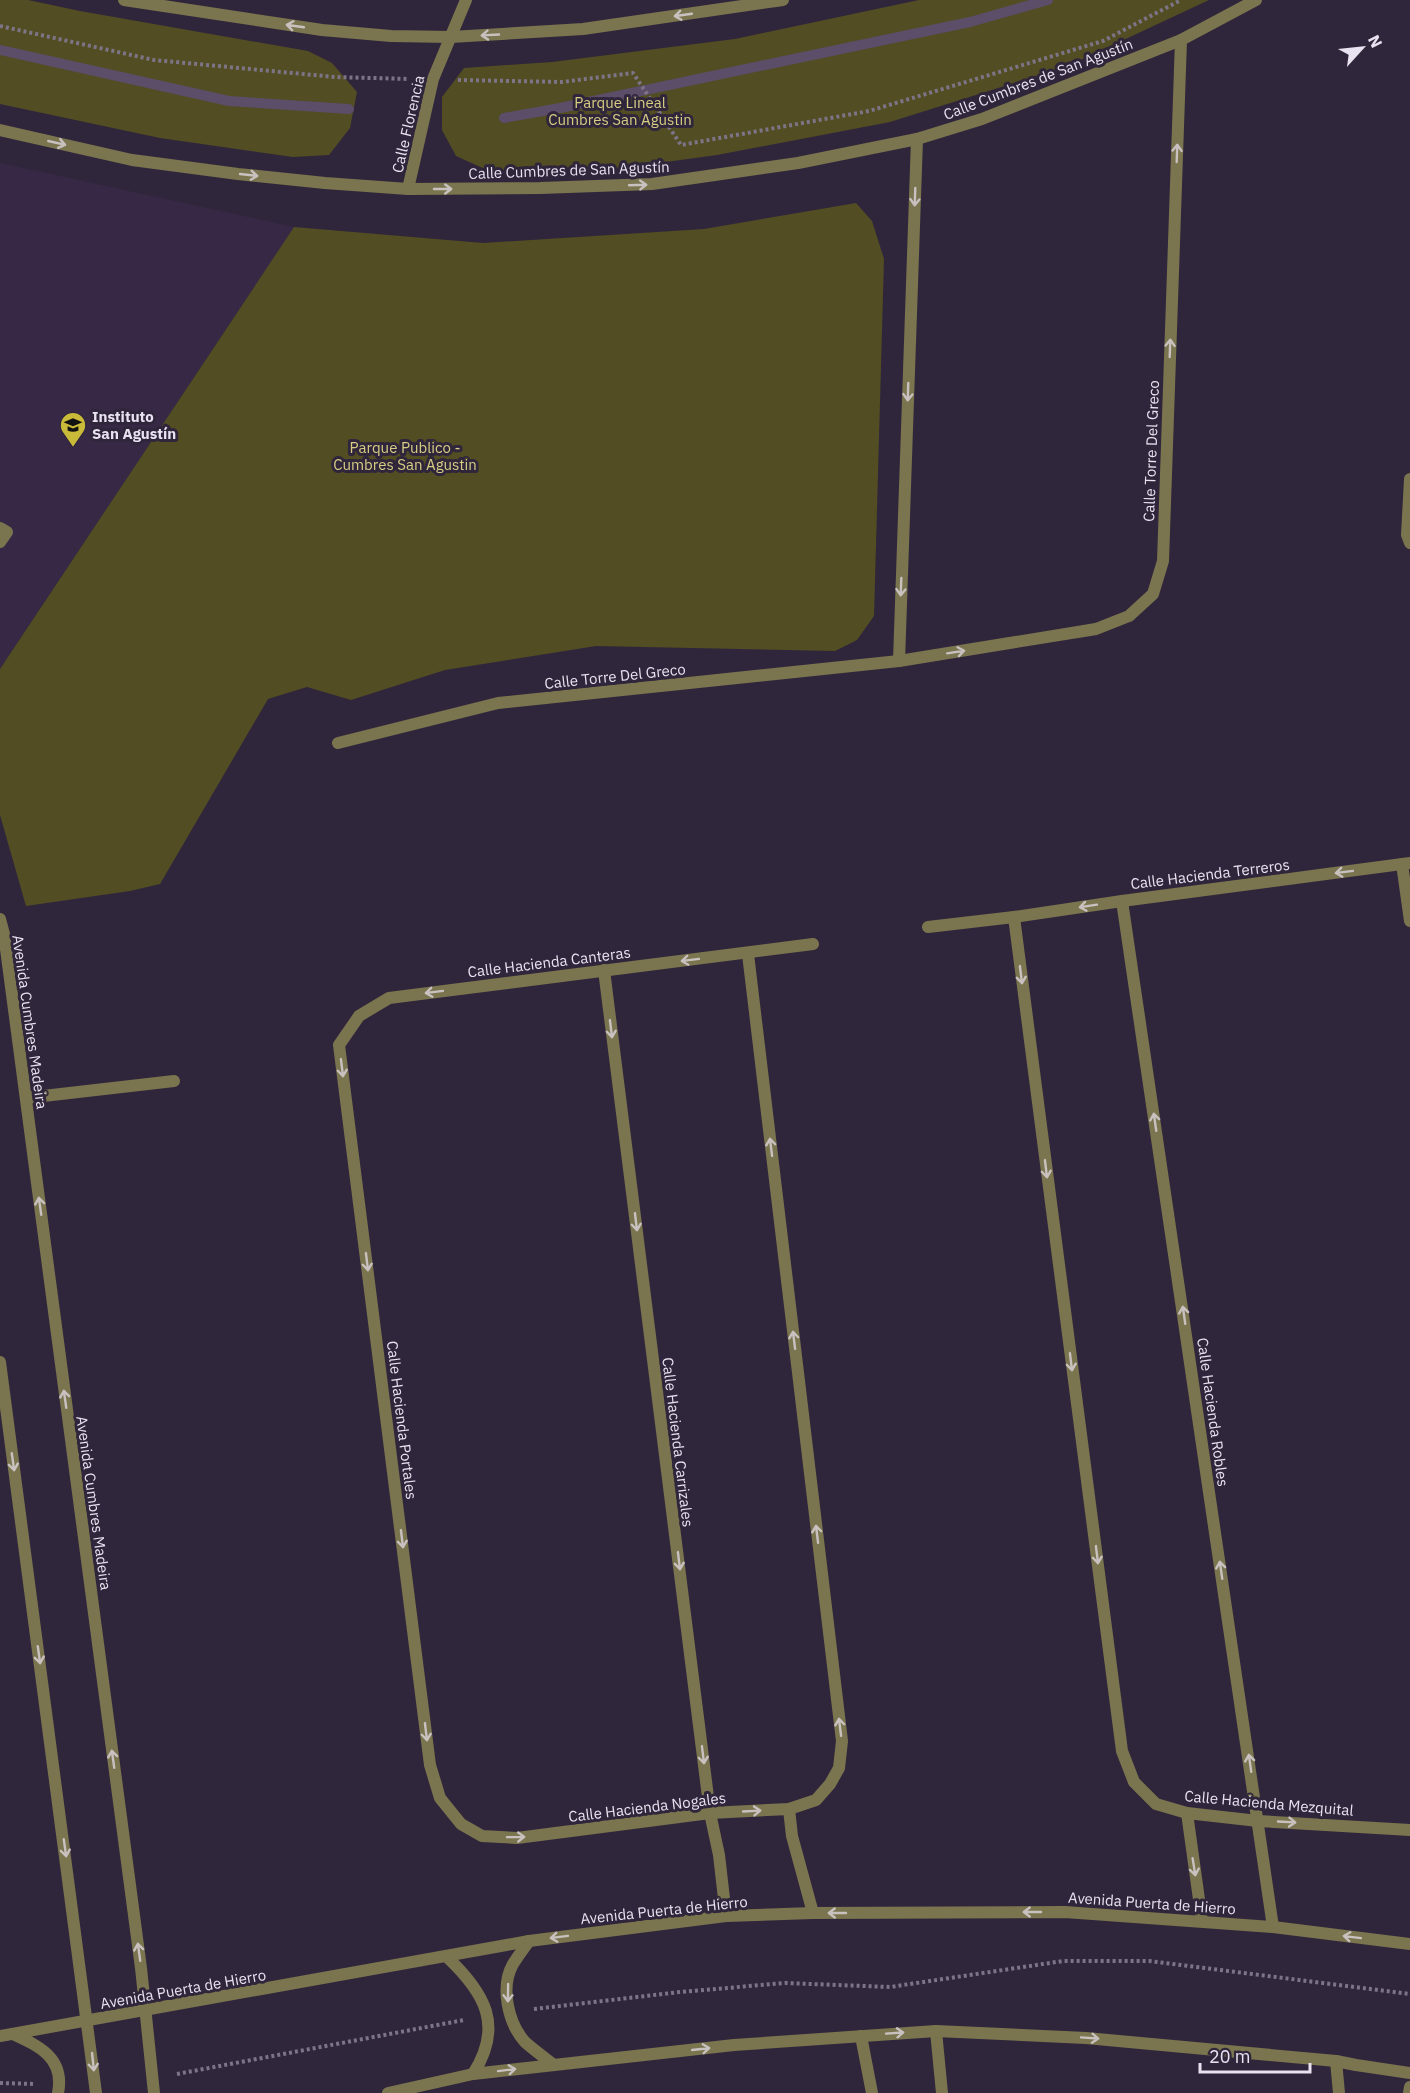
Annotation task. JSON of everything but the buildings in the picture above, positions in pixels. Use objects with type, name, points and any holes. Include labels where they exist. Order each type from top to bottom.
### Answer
[{"type":"street","points":[[124,0],[322,30],[391,36],[451,37],[583,29],[783,0]]},
{"type":"street","name":"Calle Florencia","points":[[408,189],[433,80],[466,0]]},
{"type":"street","name":"Calle Cumbres de San Agustín","points":[[0,130],[132,160],[238,174],[408,189],[652,184],[798,163],[917,139],[982,119],[1180,40],[1256,0]]},
{"type":"street","name":"Calle Torre Del Greco","points":[[338,743],[498,703],[899,661],[1096,629],[1130,616],[1153,594],[1163,561],[1180,40]]},
{"type":"street","points":[[899,661],[917,139]]},
{"type":"street","points":[[1410,479],[1407,535],[1410,543]]},
{"type":"street","points":[[0,528],[7,532],[0,542]]},
{"type":"street","points":[[1406,864],[1410,921]]},
{"type":"street","name":"Calle Hacienda Terreros","points":[[928,927],[1406,864]]},
{"type":"street","name":"Calle Hacienda Robles","points":[[1122,901],[1273,1927]]},
{"type":"street","name":"Calle Hacienda Mezquital","points":[[1014,917],[1122,1751],[1134,1782],[1156,1804],[1186,1813],[1258,1821],[1410,1830]]},
{"type":"street","name":"Avenida Cumbres Madeira","points":[[0,918],[26,1098],[146,2010],[154,2093]]},
{"type":"street","name":"Calle Hacienda Canteras","points":[[359,1016],[389,998],[813,944]]},
{"type":"street","name":"Calle Hacienda Nogales","points":[[461,1824],[482,1836],[517,1838],[711,1813],[789,1809],[816,1800],[830,1784],[839,1768],[842,1741],[748,954]]},
{"type":"street","name":"Calle Hacienda Carrizales","points":[[604,970],[726,1916]]},
{"type":"street","name":"Calle Hacienda Portales","points":[[359,1016],[339,1045],[430,1765],[440,1798],[461,1824]]},
{"type":"street","points":[[26,1098],[174,1081]]},
{"type":"street","points":[[0,1362],[96,2093]]},
{"type":"street","points":[[789,1809],[792,1836],[813,1913]]},
{"type":"street","points":[[1186,1813],[1202,1921]]},
{"type":"street","name":"Avenida Puerta de Hierro","points":[[6,2035],[529,1941],[726,1916],[813,1913],[1065,1912],[1273,1927],[1410,1944]]},
{"type":"street","points":[[529,1941],[512,1966],[507,1987],[508,2012],[516,2029],[526,2042],[554,2065]]},
{"type":"street","points":[[447,1957],[468,1976],[479,1994],[487,2015],[489,2036],[487,2046],[484,2057],[473,2074]]},
{"type":"street","points":[[388,2093],[473,2074],[734,2045],[936,2031],[1086,2037],[1336,2061],[1410,2073]]},
{"type":"street","points":[[936,2031],[942,2093]]},
{"type":"street","points":[[6,2035],[41,2047],[56,2065],[59,2089]]},
{"type":"street","points":[[861,2036],[872,2093]]},
{"type":"street","points":[[1336,2061],[1339,2093]]},
{"type":"street","points":[[1409,2093],[1410,2087]]},
{"type":"path","points":[[0,26],[154,60],[335,77],[562,82],[633,72],[681,145],[869,111],[1103,40],[1181,0]]},
{"type":"path","points":[[508,2012],[785,1983],[890,1987],[1064,1961],[1149,1961],[1410,1994]]},
{"type":"path","points":[[152,2079],[487,2015]]},
{"type":"path","points":[[0,2083],[59,2089]]},
{"type":"shaded area","name":"Instituto San Agustín","points":[[0,163],[294,227],[0,669]]},
{"type":"green space","points":[[0,0],[28,0],[308,51],[332,63],[357,92],[350,128],[329,155],[293,157],[160,138],[0,104]]},
{"type":"green space","name":"Parque Lineal Cumbres San Agustin","points":[[919,0],[1209,0],[1068,66],[890,122],[717,155],[607,170],[487,170],[456,156],[442,130],[442,97],[464,68],[552,62],[735,39]]},
{"type":"green space","name":"Parque Publico - Cumbres San Agustin","points":[[856,203],[872,221],[884,259],[874,616],[857,640],[835,651],[596,646],[445,670],[351,700],[307,687],[268,699],[160,884],[130,891],[26,906],[0,815],[0,669],[294,227],[483,243],[704,229]]},
{"type":"waterway","points":[[504,118],[970,22],[1048,0]]},
{"type":"waterway","points":[[0,50],[229,101],[349,109]]},
{"type":"place","name":"Instituto San Agustín","points":[[73,448]]}]
